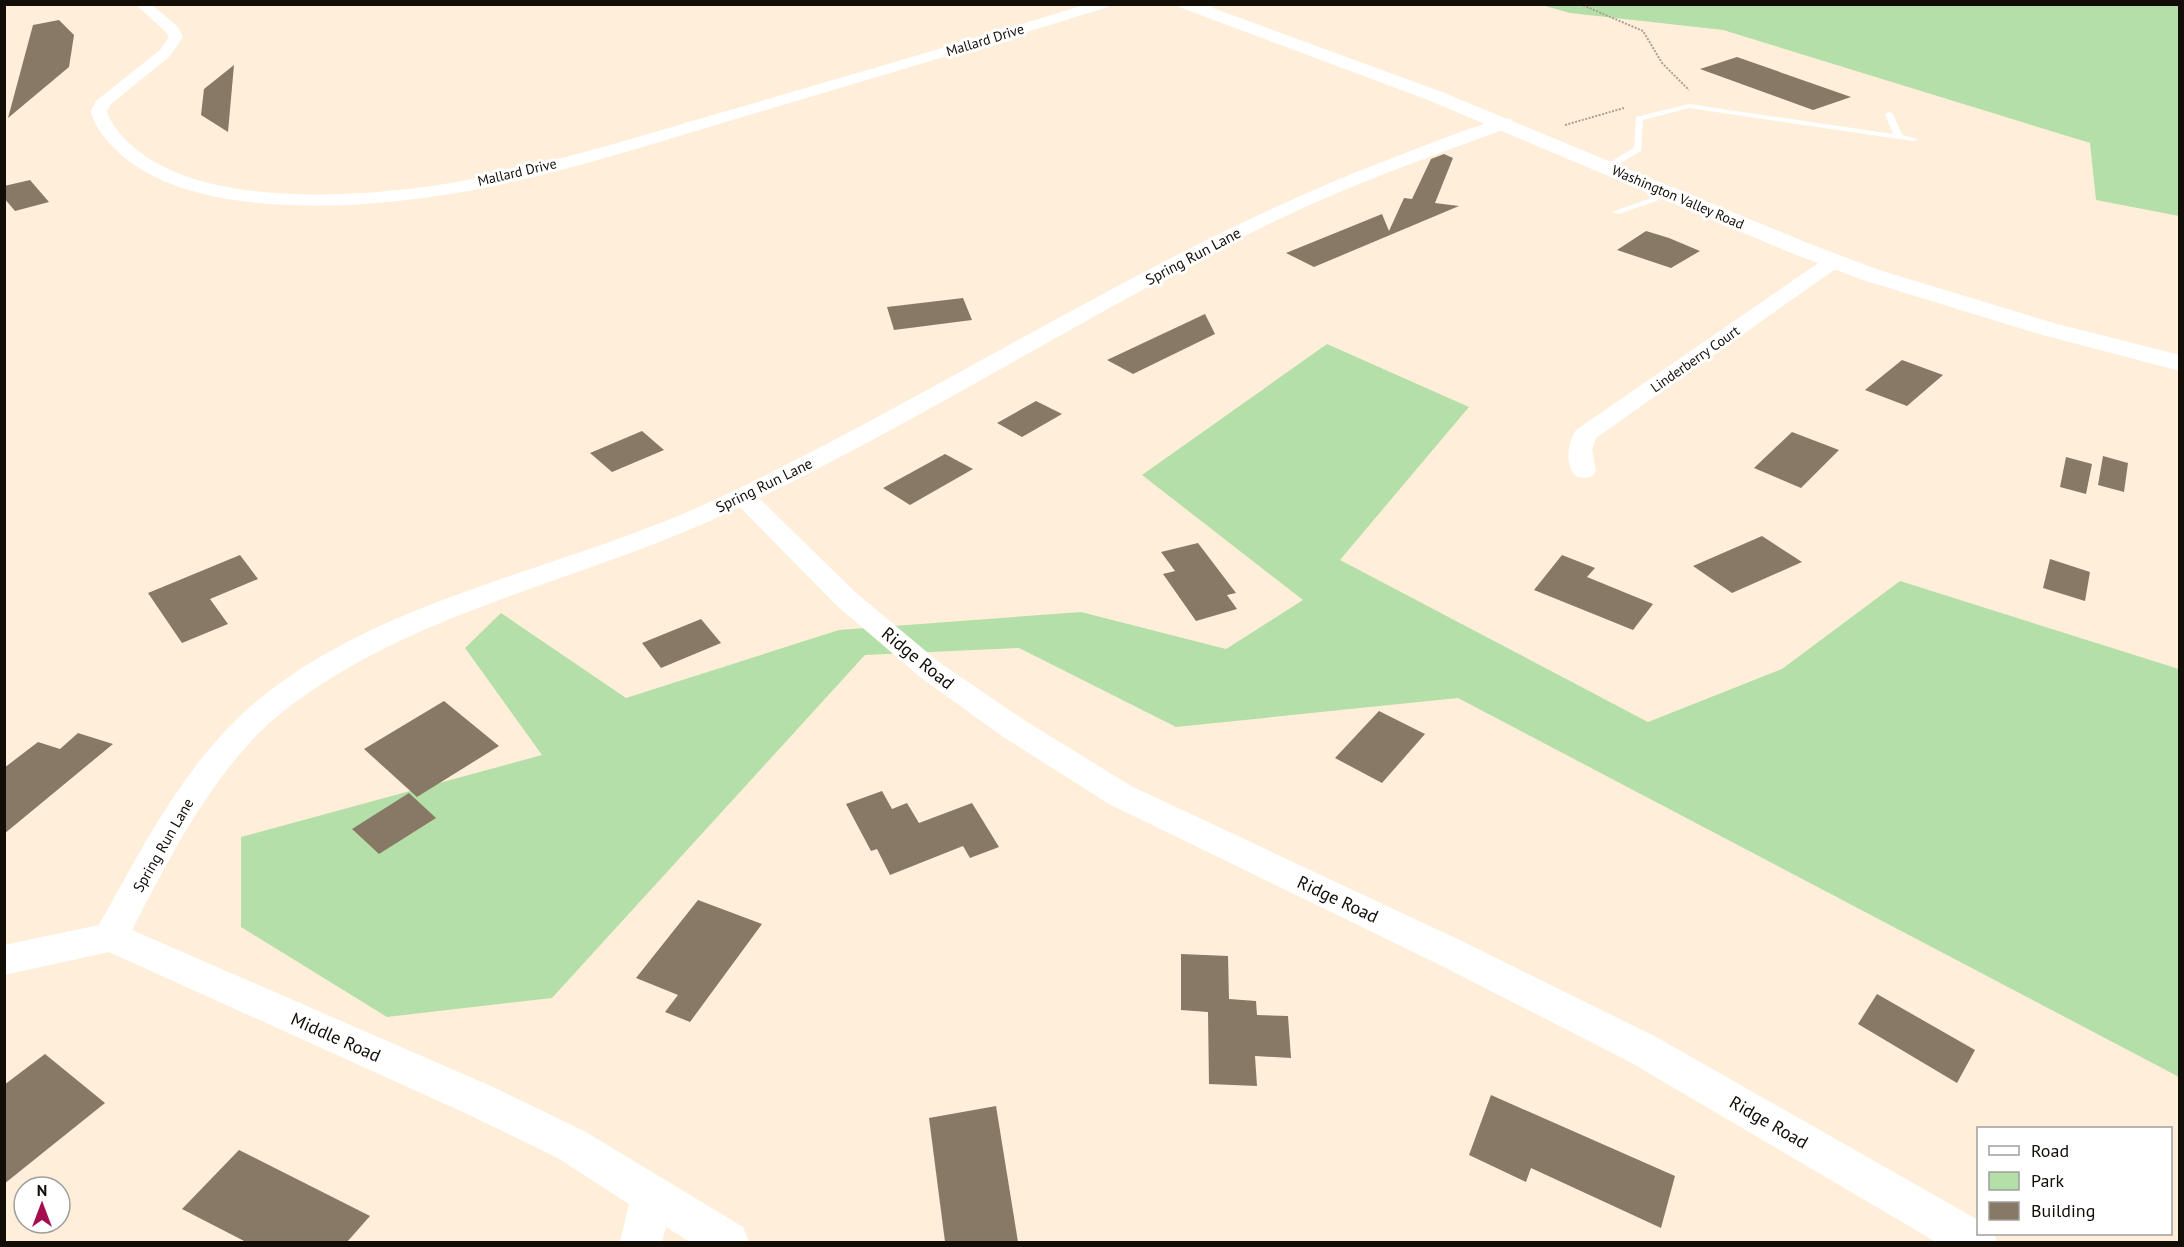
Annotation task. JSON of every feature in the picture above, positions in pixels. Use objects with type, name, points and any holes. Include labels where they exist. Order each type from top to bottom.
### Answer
[{"type":"street","points":[[145,7],[170,4]]},
{"type":"street","name":"Mallard Drive","points":[[145,7],[173,30],[176,37],[165,52],[104,101],[99,111],[102,125],[138,161],[161,175],[180,182],[254,197],[312,200],[422,192],[527,171],[884,71],[1103,4]]},
{"type":"street","name":"Washington Valley Road","points":[[1201,6],[1506,123],[1834,261],[1933,295],[2180,363]]},
{"type":"street","name":"Spring Run Lane","points":[[111,937],[176,819],[212,767],[243,732],[273,704],[315,673],[394,631],[447,608],[664,531],[743,496],[796,470],[1252,224],[1360,175],[1506,123]]},
{"type":"street","name":"Linderberry Court","points":[[1584,471],[1580,450],[1585,435],[1834,261]]},
{"type":"street","name":"Ridge Road","points":[[743,496],[845,598],[930,670],[1013,728],[1120,795],[1455,955],[1644,1050],[1976,1242]]},
{"type":"street","points":[[4,960],[111,937]]},
{"type":"street","name":"Middle Road","points":[[111,937],[480,1100],[570,1144],[728,1242]]},
{"type":"street","points":[[641,1242],[652,1196]]},
{"type":"lane","points":[[1608,167],[1638,149],[1639,119],[1689,106],[1914,139]]},
{"type":"lane","points":[[1889,114],[1899,137]]},
{"type":"lane","points":[[1616,212],[1672,194]]},
{"type":"path","points":[[1580,4],[1643,31],[1662,63],[1689,90],[1678,93]]},
{"type":"path","points":[[1532,135],[1633,106]]},
{"type":"green space","points":[[1542,5],[2179,5],[2179,216],[2096,200],[2090,143],[1723,30],[1570,13]]},
{"type":"green space","points":[[1327,344],[1469,407],[1340,560],[1648,722],[1782,669],[1900,581],[2179,669],[2179,1077],[1458,698],[1176,727],[1019,648],[865,655],[552,998],[387,1017],[241,927],[241,837],[542,755],[465,648],[501,613],[626,698],[839,630],[1081,612],[1226,649],[1303,600],[1142,475]]},
{"type":"building","points":[[59,20],[74,35],[69,67],[8,118],[33,25]]},
{"type":"building","points":[[1737,57],[1851,97],[1813,110],[1700,69]]},
{"type":"building","points":[[234,65],[228,132],[201,115],[204,89]]},
{"type":"building","points":[[1444,154],[1453,158],[1435,203],[1459,206],[1314,267],[1286,253],[1382,214],[1389,231],[1404,198],[1412,199],[1431,159]]},
{"type":"building","points":[[30,180],[49,202],[15,211],[4,198],[4,186]]},
{"type":"building","points":[[1646,231],[1700,251],[1671,268],[1617,250]]},
{"type":"building","points":[[963,298],[972,320],[894,330],[887,307]]},
{"type":"building","points":[[1205,314],[1215,334],[1133,374],[1107,360]]},
{"type":"building","points":[[1902,360],[1943,375],[1907,406],[1865,390]]},
{"type":"building","points":[[1036,401],[1062,414],[1022,437],[997,423]]},
{"type":"building","points":[[642,431],[664,450],[612,472],[590,453]]},
{"type":"building","points":[[1792,432],[1839,450],[1801,488],[1754,468]]},
{"type":"building","points":[[945,454],[973,469],[910,505],[883,488]]},
{"type":"building","points":[[2103,456],[2128,463],[2124,492],[2098,485]]},
{"type":"building","points":[[2066,457],[2092,464],[2086,494],[2060,487]]},
{"type":"building","points":[[1762,536],[1802,562],[1732,593],[1693,566]]},
{"type":"building","points":[[1198,543],[1236,593],[1227,595],[1237,609],[1196,621],[1163,574],[1175,571],[1161,552]]},
{"type":"building","points":[[240,555],[258,579],[210,599],[228,624],[182,643],[148,593]]},
{"type":"building","points":[[1562,555],[1595,568],[1587,577],[1653,604],[1633,630],[1534,590]]},
{"type":"building","points":[[2050,559],[2090,572],[2085,601],[2043,588]]},
{"type":"building","points":[[701,619],[721,643],[661,668],[642,643]]},
{"type":"building","points":[[444,701],[499,746],[417,797],[364,749]]},
{"type":"building","points":[[1379,711],[1425,734],[1382,783],[1335,758]]},
{"type":"building","points":[[78,733],[113,744],[4,834],[4,768],[38,742],[60,749]]},
{"type":"building","points":[[882,791],[892,809],[907,803],[919,823],[972,803],[999,847],[970,858],[963,846],[890,875],[877,849],[871,851],[846,804]]},
{"type":"building","points":[[409,793],[436,818],[379,854],[352,829]]},
{"type":"building","points":[[698,900],[762,924],[690,1022],[665,1012],[678,995],[636,978]]},
{"type":"building","points":[[1181,954],[1228,956],[1229,999],[1256,1001],[1257,1015],[1288,1016],[1291,1058],[1255,1056],[1257,1086],[1209,1084],[1208,1012],[1181,1010]]},
{"type":"building","points":[[1877,994],[1975,1050],[1957,1083],[1858,1024]]},
{"type":"building","points":[[45,1054],[105,1103],[15,1175],[12,1175],[4,1184],[4,1085]]},
{"type":"building","points":[[1491,1095],[1675,1176],[1661,1228],[1531,1168],[1526,1182],[1469,1155]]},
{"type":"building","points":[[996,1106],[1018,1242],[945,1242],[929,1118]]},
{"type":"building","points":[[239,1150],[370,1216],[347,1242],[246,1242],[182,1209]]}]
